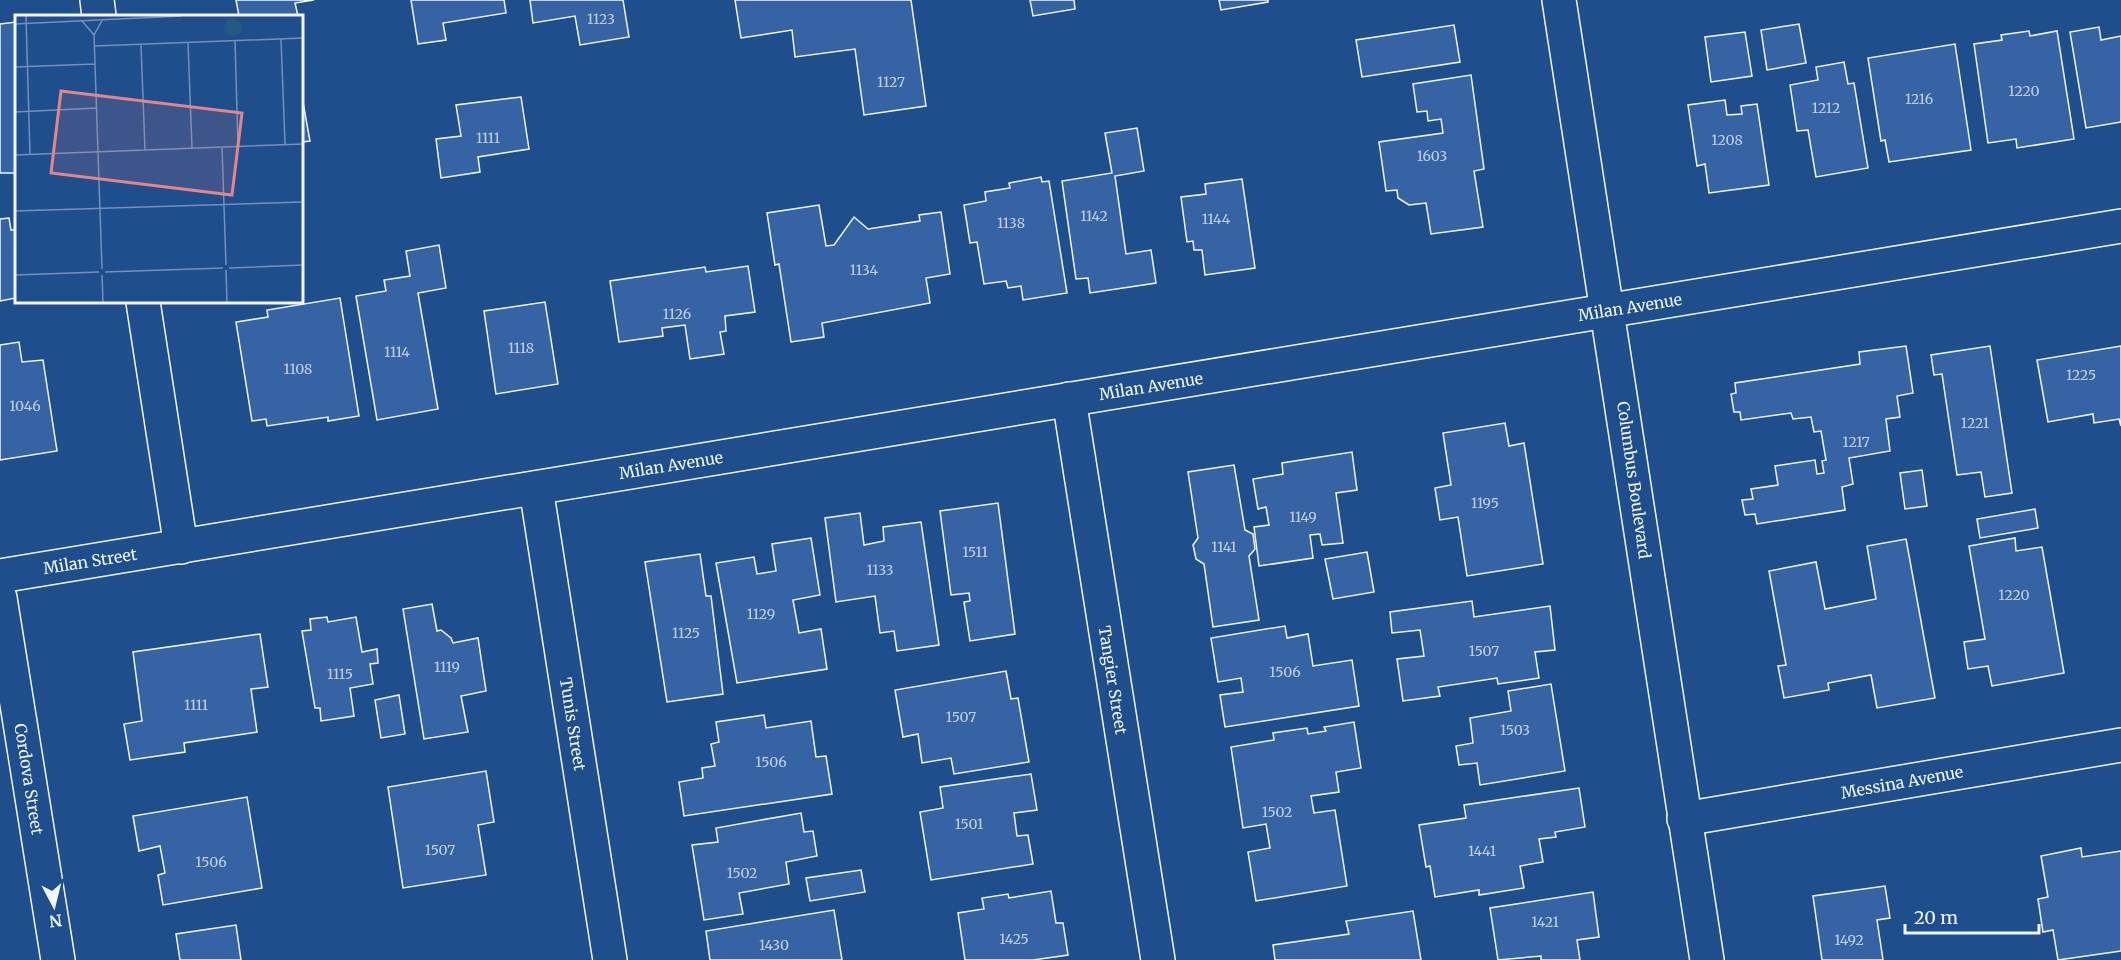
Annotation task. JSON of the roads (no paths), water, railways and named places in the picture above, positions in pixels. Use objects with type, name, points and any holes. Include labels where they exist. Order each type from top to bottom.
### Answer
[{"type":"street","points":[[97,0],[99,15]]},
{"type":"street","name":"Columbus Boulevard","points":[[1559,0],[1609,311],[1707,960]]},
{"type":"street","name":"Milan Avenue","points":[[181,547],[2121,226]]},
{"type":"street","points":[[143,303],[181,547]]},
{"type":"street","name":"Tangier Street","points":[[1069,399],[1158,960]]},
{"type":"street","name":"Tunis Street","points":[[536,488],[610,960]]},
{"type":"street","name":"Milan Street","points":[[0,576],[181,547]]},
{"type":"street","name":"Cordova Street","points":[[0,598],[58,960]]},
{"type":"street","name":"Messina Avenue","points":[[1684,819],[2121,745]]}]
